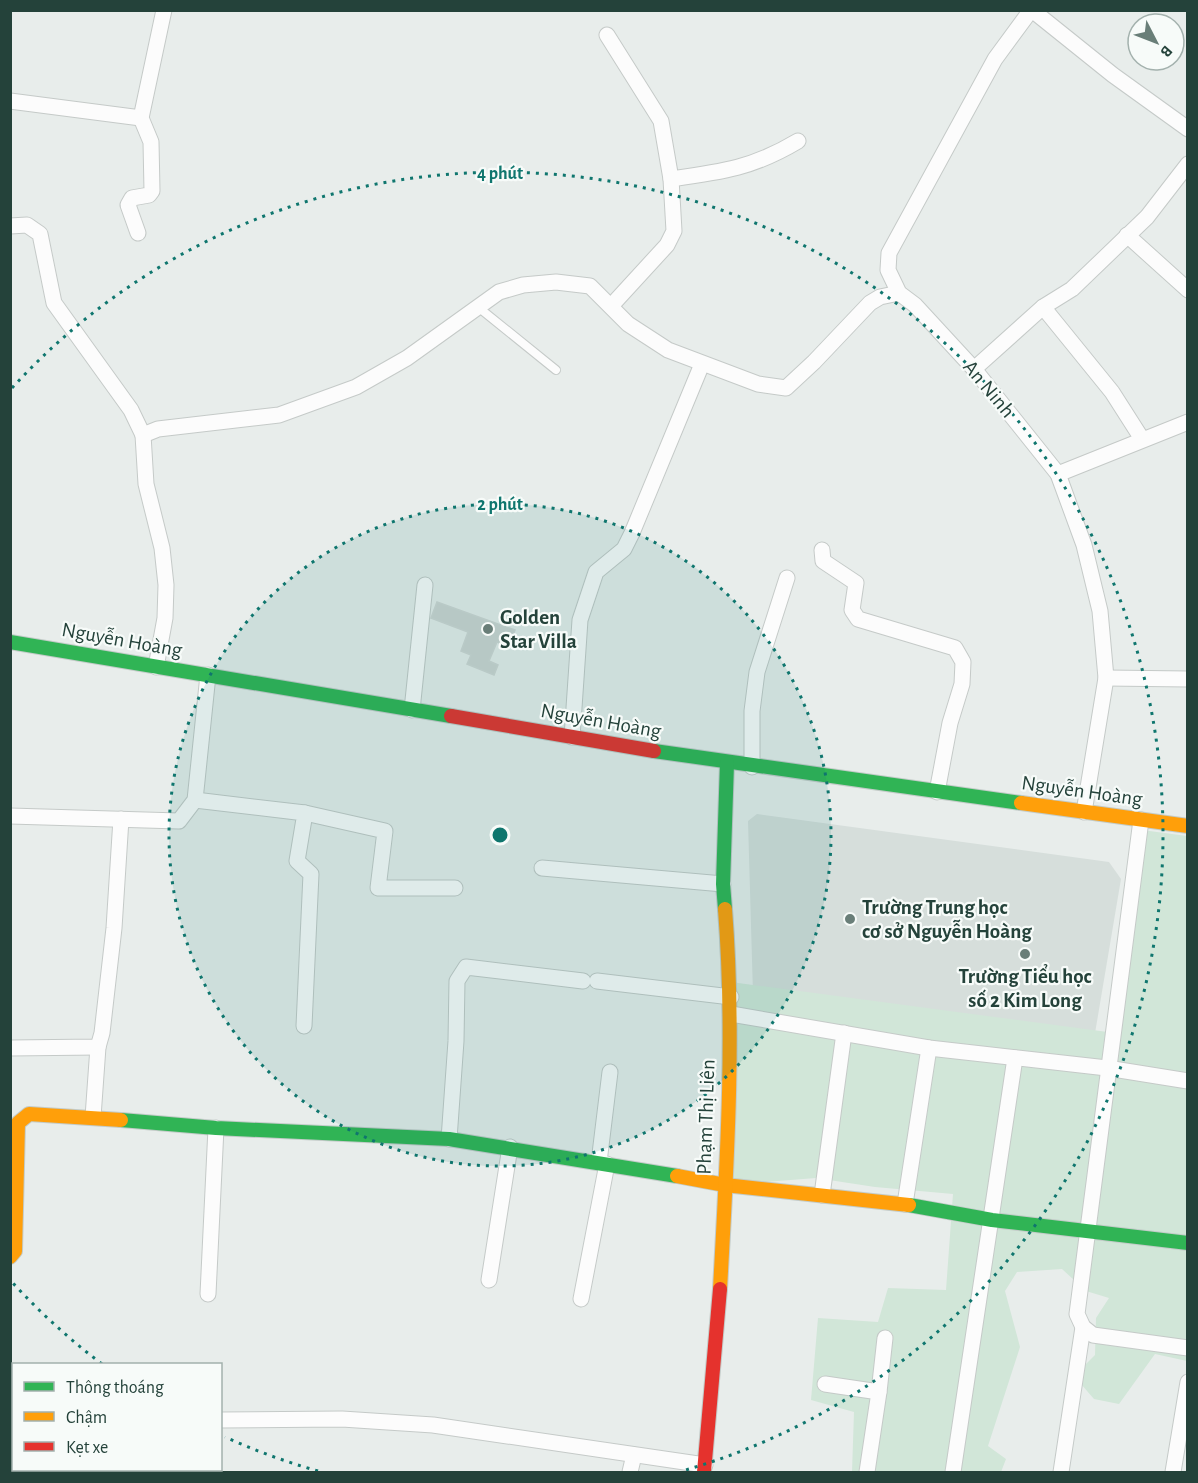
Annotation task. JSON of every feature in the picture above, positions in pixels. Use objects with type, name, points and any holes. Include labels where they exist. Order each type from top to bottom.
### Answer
[{"type":"street","points":[[138,233],[129,202],[134,197],[150,194],[153,185],[151,142],[141,118],[164,10]]},
{"type":"street","points":[[1032,10],[1113,75],[1188,129]]},
{"type":"street","name":"An Ninh","points":[[1032,10],[995,59],[889,253],[888,270],[899,293],[915,305],[974,369],[1058,474],[1092,571],[1100,611],[1106,678],[1084,812]]},
{"type":"street","points":[[607,35],[661,121],[671,179],[673,237],[612,305]]},
{"type":"street","points":[[10,101],[141,118]]},
{"type":"street","points":[[671,179],[745,167],[771,157],[798,141]]},
{"type":"street","points":[[974,369],[1043,307],[1072,289],[1147,217],[1188,164]]},
{"type":"street","points":[[10,226],[27,225],[40,234],[54,303],[132,410],[143,435],[146,484],[162,548],[166,585],[165,618],[156,667]]},
{"type":"street","points":[[1127,235],[1188,290]]},
{"type":"street","points":[[143,435],[158,429],[279,415],[356,387],[407,358],[499,292],[523,285],[556,282],[590,286],[612,305],[628,324],[668,350],[758,384],[786,388],[870,303],[880,297],[899,293]]},
{"type":"street","points":[[1043,307],[1112,392],[1142,439]]},
{"type":"street","points":[[572,737],[580,620],[597,572],[624,549],[632,533],[702,364]]},
{"type":"street","points":[[1058,474],[1188,422]]},
{"type":"street","points":[[822,550],[823,561],[856,583],[852,610],[858,619],[955,648],[963,662],[962,684],[950,723],[937,792]]},
{"type":"street","points":[[752,767],[752,711],[757,672],[787,578]]},
{"type":"street","points":[[412,710],[425,585]]},
{"type":"street","name":"Nguyễn Hoàng","points":[[10,642],[752,767],[1188,826]]},
{"type":"street","points":[[10,816],[179,821],[195,800],[207,675]]},
{"type":"street","points":[[1106,678],[1188,679]]},
{"type":"street","name":"Phạm Thị Liên","points":[[704,1469],[718,1317],[724,1185],[729,1131],[731,997],[723,884],[727,763]]},
{"type":"street","points":[[195,800],[305,813],[385,831],[378,888],[455,888]]},
{"type":"street","points":[[304,1026],[310,874],[297,861],[305,813]]},
{"type":"street","points":[[93,1117],[98,1047],[102,1033],[114,928],[121,819]]},
{"type":"street","points":[[1061,1473],[1083,1328],[1077,1314],[1107,1068],[1141,820]]},
{"type":"street","points":[[543,868],[723,884]]},
{"type":"street","points":[[449,1139],[458,981],[461,972],[466,967],[731,997]]},
{"type":"street","points":[[731,1014],[929,1048],[1107,1068],[1188,1081]]},
{"type":"street","points":[[822,1195],[844,1034]]},
{"type":"street","points":[[10,1048],[98,1047]]},
{"type":"street","points":[[905,1204],[929,1048]]},
{"type":"street","points":[[953,1473],[1015,1058]]},
{"type":"street","points":[[581,1299],[603,1163],[610,1072]]},
{"type":"street","points":[[10,1257],[15,1251],[18,1123],[29,1114],[216,1128],[384,1134],[449,1139],[510,1147],[724,1185],[905,1204],[992,1220],[1188,1242]]},
{"type":"street","points":[[208,1294],[216,1128]]},
{"type":"street","points":[[489,1280],[510,1147]]},
{"type":"street","points":[[1083,1328],[1099,1336],[1188,1348]]},
{"type":"street","points":[[867,1473],[885,1338]]},
{"type":"street","points":[[1173,1473],[1188,1382]]},
{"type":"street","points":[[825,1384],[879,1392]]},
{"type":"street","points":[[222,1420],[342,1419],[433,1425],[634,1455],[704,1469]]},
{"type":"street","points":[[630,1473],[634,1455]]},
{"type":"lane","points":[[478,307],[556,370]]},
{"type":"shaded area","points":[[757,814],[1109,862],[1121,879],[1092,1051],[753,994],[748,821]]},
{"type":"green space","points":[[1142,830],[1187,836],[1187,1361],[1155,1354],[1119,1404],[1094,1399],[1074,1376],[1095,1355],[1096,1318],[1109,1298],[1086,1291],[1062,1269],[1017,1272],[1005,1291],[1020,1347],[988,1446],[1006,1459],[1001,1472],[852,1472],[854,1412],[811,1400],[818,1318],[878,1322],[888,1288],[946,1290],[953,1194],[875,1187],[816,1178],[725,1185],[731,982],[1115,1033]]},
{"type":"building","points":[[437,602],[515,630],[509,646],[497,642],[489,661],[498,665],[494,675],[467,664],[471,655],[461,651],[468,632],[431,618]]},
{"type":"traffic: fast","points":[[10,642],[451,716]]},
{"type":"traffic: fast","points":[[654,751],[1021,803]]},
{"type":"traffic: fast","points":[[725,909],[723,884],[727,763]]},
{"type":"traffic: fast","points":[[121,1120],[216,1128],[449,1139],[677,1176]]},
{"type":"traffic: fast","points":[[909,1205],[992,1220],[1188,1243]]},
{"type":"traffic: slow","points":[[1021,803],[1188,826]]},
{"type":"traffic: slow","points":[[720,1289],[730,1052],[725,909]]},
{"type":"traffic: slow","points":[[10,1257],[15,1251],[18,1123],[29,1114],[121,1120]]},
{"type":"traffic: slow","points":[[677,1176],[725,1185],[909,1205]]},
{"type":"traffic: jam","points":[[451,716],[654,751]]},
{"type":"traffic: jam","points":[[704,1472],[720,1289]]},
{"type":"place","name":"Golden Star Villa","points":[[488,629]]},
{"type":"place","name":"Trường Trung học cơ sở Nguyễn Hoàng","points":[[850,919]]},
{"type":"place","name":"Trường Tiểu học số 2 Kim Long","points":[[1025,954]]}]
